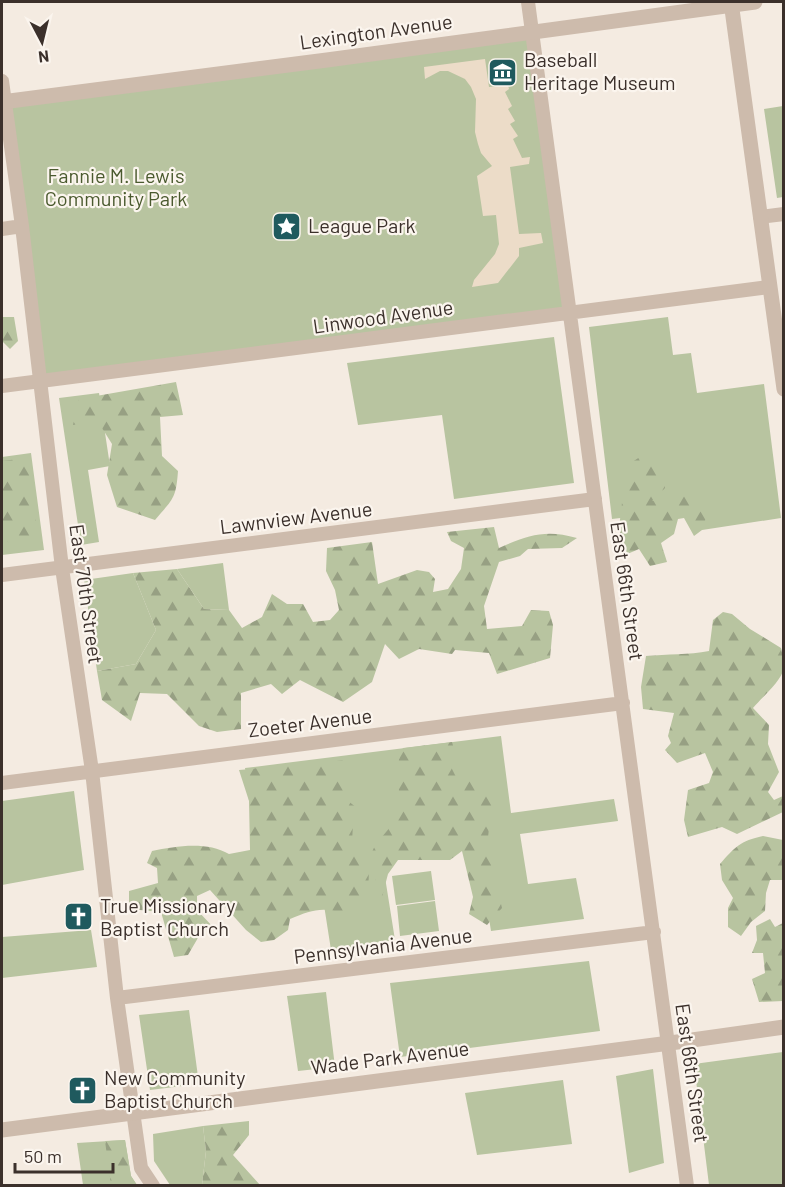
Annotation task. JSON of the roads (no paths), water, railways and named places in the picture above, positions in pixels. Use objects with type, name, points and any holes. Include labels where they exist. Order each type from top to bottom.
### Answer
[{"type":"street","name":"East 66th Street","points":[[528,2],[687,1185]]},
{"type":"street","name":"Lexington Avenue","points":[[3,101],[327,60],[731,3],[755,2]]},
{"type":"street","points":[[731,3],[783,389]]},
{"type":"street","name":"East 70th Street","points":[[2,81],[22,226],[62,568],[92,771],[117,998],[141,1168],[153,1185]]},
{"type":"street","points":[[760,217],[783,214]]},
{"type":"street","points":[[2,229],[22,226]]},
{"type":"street","name":"Linwood Avenue","points":[[2,386],[769,287]]},
{"type":"street","name":"Lawnview Avenue","points":[[2,575],[595,499]]},
{"type":"street","name":"Zoeter Avenue","points":[[2,783],[623,703]]},
{"type":"street","name":"Pennsylvania Avenue","points":[[117,998],[654,932]]},
{"type":"street","name":"Wade Park Avenue","points":[[2,1130],[783,1027]]},
{"type":"place","name":"Baseball Heritage Museum","points":[[503,72]]},
{"type":"place","name":"League Park","points":[[287,226]]},
{"type":"place","name":"True Missionary Baptist Church","points":[[79,917]]},
{"type":"place","name":"New Community Baptist Church","points":[[83,1090]]},
{"type":"park label","name":"Fannie M. Lewis Community Park","points":[[116,188]]}]
